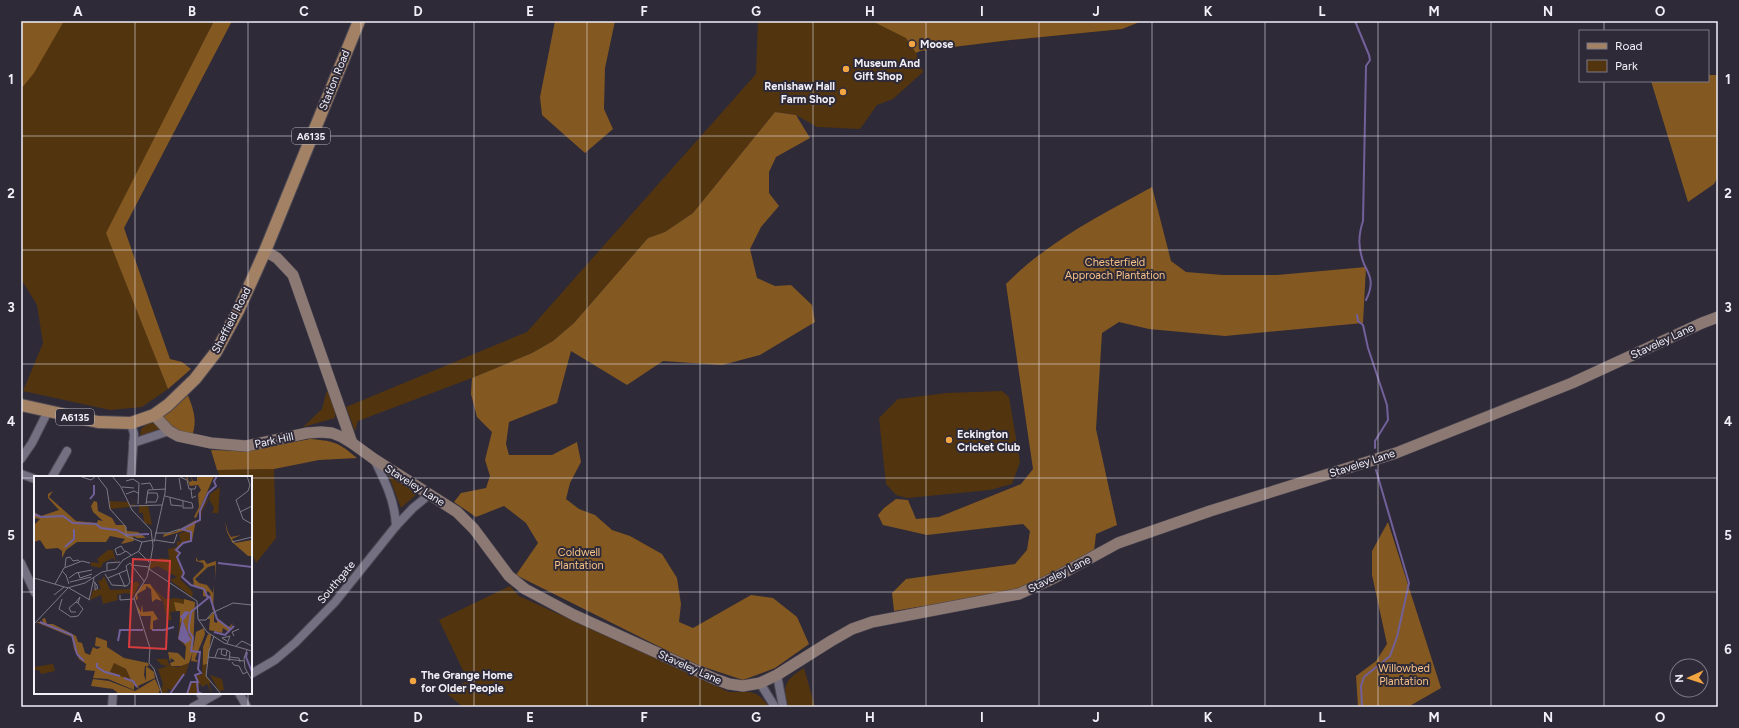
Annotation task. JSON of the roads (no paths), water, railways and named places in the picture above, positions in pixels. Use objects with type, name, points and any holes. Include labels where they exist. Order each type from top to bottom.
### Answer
[{"type":"main road","name":"Station Road","points":[[265,251],[359,21]]},
{"type":"main road","name":"Sheffield Road","points":[[131,423],[154,415],[168,405],[195,379],[216,352],[238,311],[265,251]]},
{"type":"main road","points":[[265,251],[277,258],[293,275],[352,443]]},
{"type":"main road","name":"Staveley Lane","points":[[374,459],[457,512],[466,520],[509,576],[525,590],[574,615],[715,679],[729,684],[743,686],[760,683],[777,675],[852,629],[882,620],[1019,594],[1054,578],[1118,543],[1210,511],[1396,453],[1572,383],[1718,317]]},
{"type":"main road","name":"A6135","points":[[21,405],[98,422],[131,423]]},
{"type":"main road","name":"Park Hill","points":[[154,415],[169,431],[184,438],[230,445],[246,446],[307,433],[332,433],[352,443],[374,459]]},
{"type":"street","points":[[21,459],[32,443],[48,411]]},
{"type":"street","points":[[130,476],[134,434],[131,423]]},
{"type":"street","points":[[133,443],[169,431]]},
{"type":"street","points":[[53,476],[67,451]]},
{"type":"street","points":[[374,459],[388,489],[395,514],[396,526]]},
{"type":"street","points":[[21,474],[34,479]]},
{"type":"street","name":"Southgate","points":[[252,673],[286,652],[335,602],[396,526],[413,508],[430,494]]},
{"type":"street","points":[[21,563],[34,591]]},
{"type":"street","points":[[777,675],[783,707]]},
{"type":"street","points":[[760,683],[775,707]]},
{"type":"street","points":[[112,707],[113,694]]},
{"type":"street","points":[[200,694],[204,701]]},
{"type":"street","points":[[193,707],[216,694]]},
{"type":"street","points":[[240,694],[247,707]]},
{"type":"waterway","points":[[1355,21],[1370,60],[1366,66],[1363,221],[1359,242],[1362,258],[1371,281],[1366,300]]},
{"type":"waterway","points":[[1357,315],[1358,321],[1363,325],[1368,348],[1387,405],[1388,420],[1375,441],[1375,448]]},
{"type":"waterway","points":[[1362,707],[1361,686],[1364,677],[1390,656],[1397,637],[1409,583],[1376,470]]},
{"type":"place","name":"Moose","points":[[912,44]]},
{"type":"place","name":"Museum And Gift Shop","points":[[846,69]]},
{"type":"place","name":"Renishaw Hall Farm Shop","points":[[843,92]]},
{"type":"place","name":"Eckington Cricket Club","points":[[949,440]]},
{"type":"place","name":"The Grange Home for Older People","points":[[413,681]]},
{"type":"park label","name":"Chesterfield Approach Plantation","points":[[1115,268]]},
{"type":"park label","name":"Coldwell Plantation","points":[[579,558]]},
{"type":"park label","name":"Willowbed Plantation","points":[[1404,674]]}]
